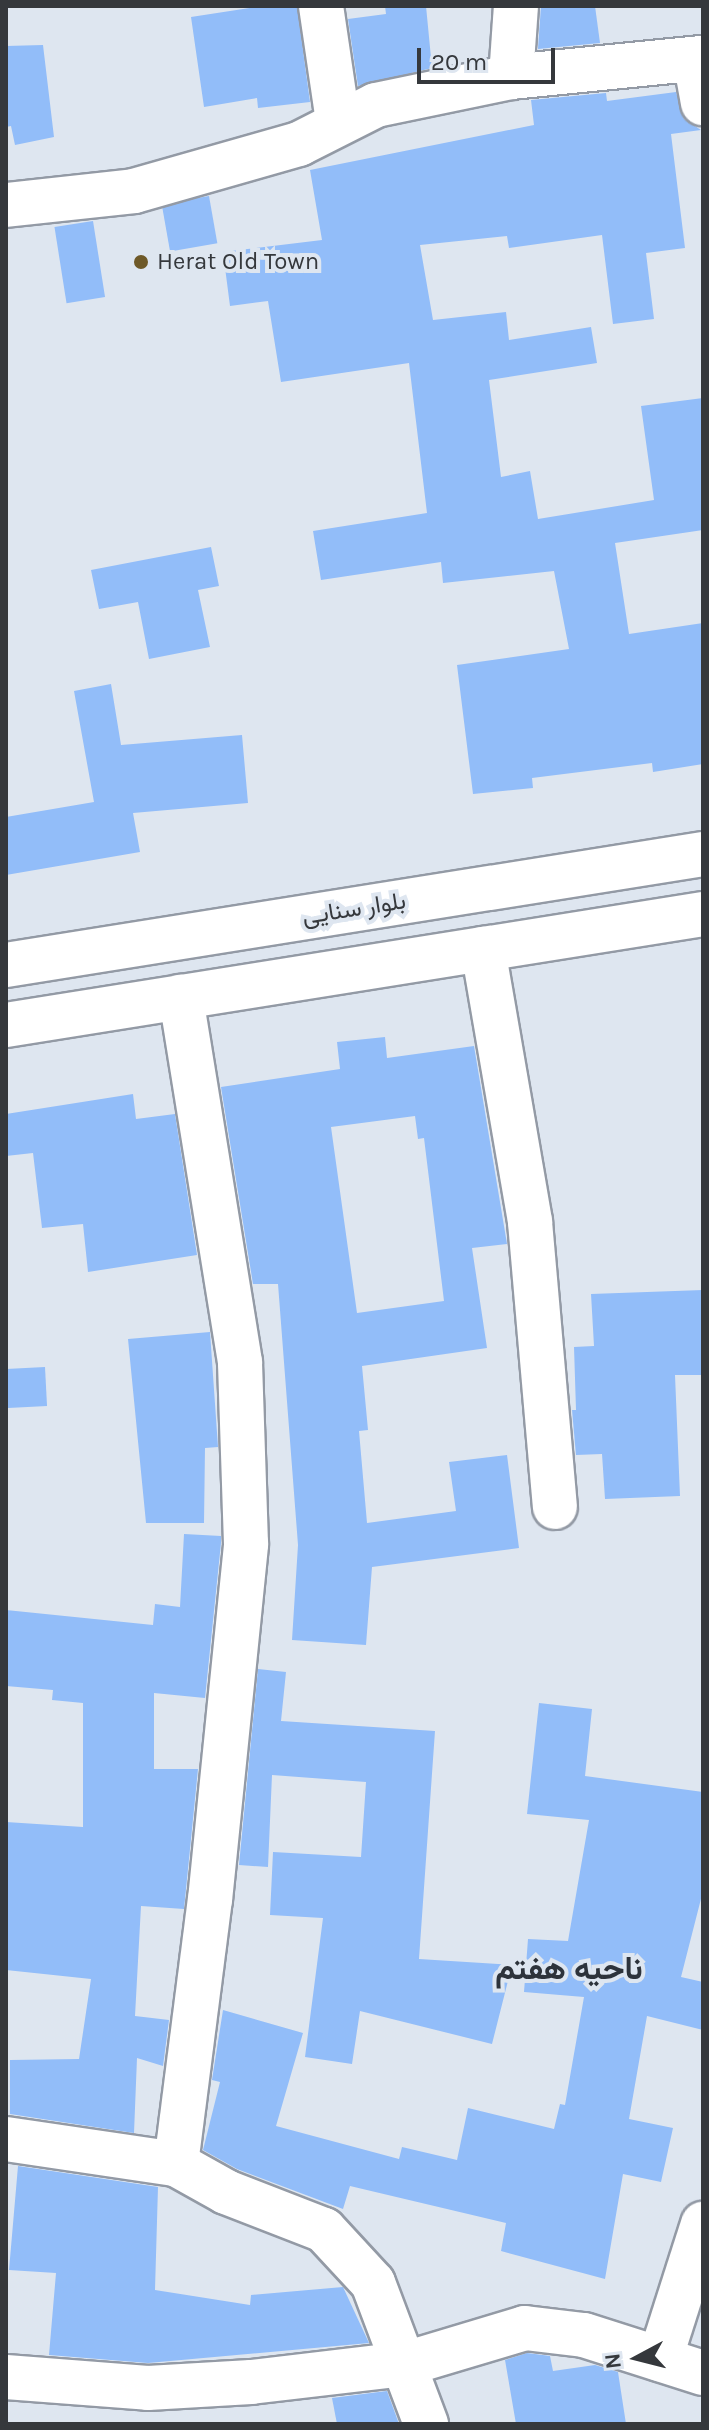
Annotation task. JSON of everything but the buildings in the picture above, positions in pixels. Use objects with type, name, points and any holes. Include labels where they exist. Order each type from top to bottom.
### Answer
[{"type":"street","points":[[321,6],[338,121]]},
{"type":"street","points":[[511,77],[516,6]]},
{"type":"street","points":[[6,205],[134,191],[299,144],[338,121],[376,105],[511,77],[699,58],[703,103]]},
{"type":"street","name":"بلوار سنایی","points":[[6,965],[703,854]]},
{"type":"street","points":[[6,1025],[703,914]]},
{"type":"street","points":[[483,949],[530,1222],[555,1507]]},
{"type":"street","points":[[176,2164],[210,1900],[246,1544],[240,1362],[181,997]]},
{"type":"street","points":[[6,2139],[176,2164],[226,2192],[324,2230],[373,2283],[426,2424]]},
{"type":"street","points":[[660,2359],[703,2224]]},
{"type":"street","points":[[6,2377],[148,2388],[405,2364],[525,2328],[584,2335],[703,2373]]},
{"type":"place","name":"Herat Old Town","points":[[141,262]]},
{"type":"district","name":"ناحیه هفتم","points":[[569,1969]]}]
